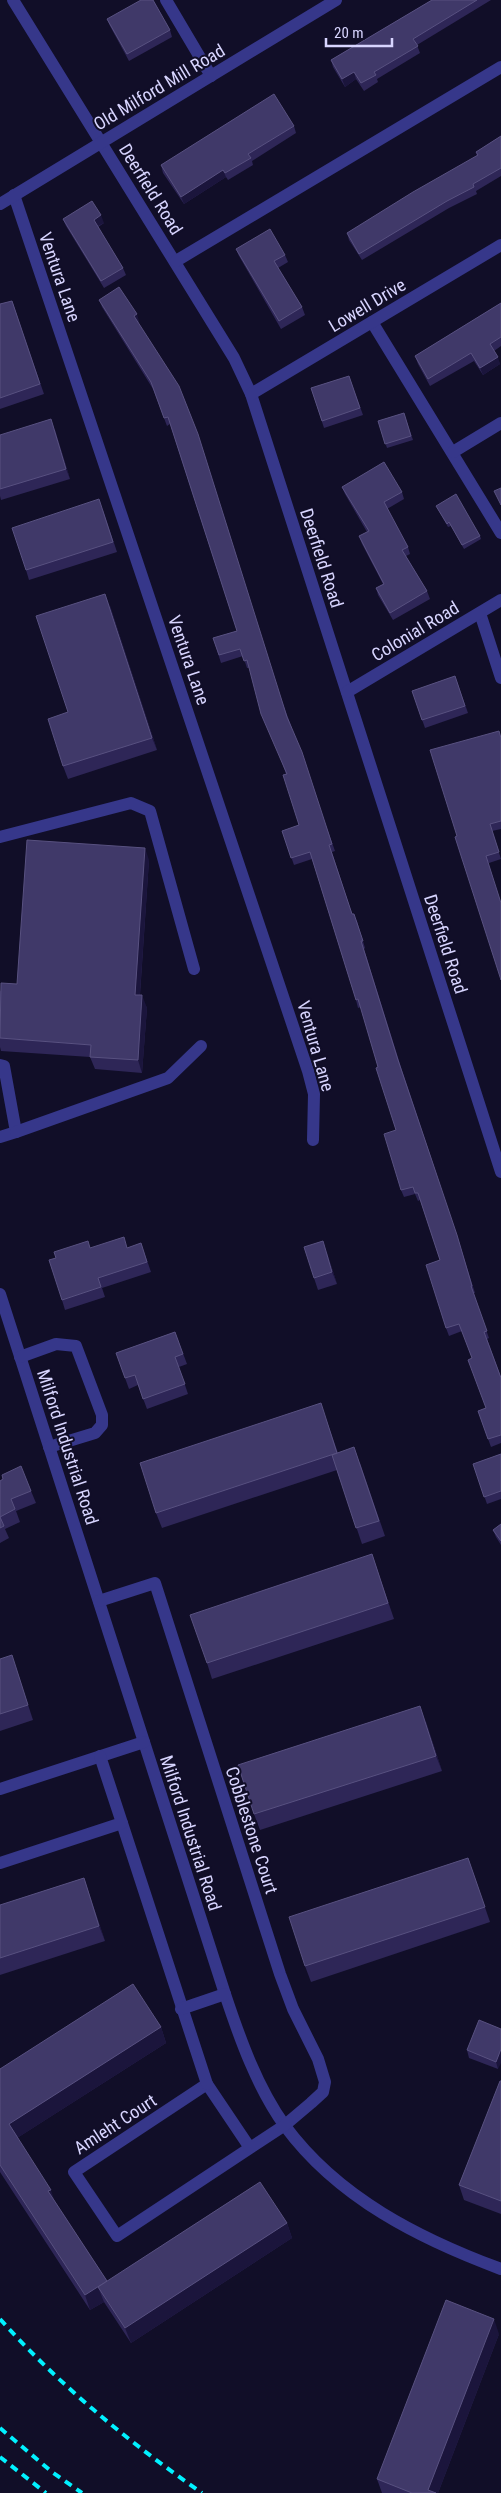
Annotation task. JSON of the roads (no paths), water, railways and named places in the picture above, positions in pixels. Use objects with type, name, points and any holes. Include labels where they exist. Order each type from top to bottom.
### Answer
[{"type":"street","name":"Deerfield Road","points":[[13,0],[176,261],[234,358],[251,394],[501,1172]]},
{"type":"street","points":[[166,0],[211,76]]},
{"type":"street","name":"Old Milford Mill Road","points":[[0,204],[336,0]]},
{"type":"street","points":[[176,261],[501,67]]},
{"type":"street","name":"Ventura Lane","points":[[14,195],[308,1071],[314,1094],[315,1119],[313,1140]]},
{"type":"street","name":"Lowell Drive","points":[[251,394],[501,245]]},
{"type":"street","points":[[372,322],[454,452],[501,533]]},
{"type":"street","points":[[454,452],[501,423]]},
{"type":"street","name":"Colonial Road","points":[[347,692],[501,600]]},
{"type":"street","points":[[480,613],[501,678]]},
{"type":"street","points":[[0,838],[131,803],[150,811],[194,969]]},
{"type":"street","points":[[0,1136],[168,1078],[201,1046]]},
{"type":"street","points":[[0,1065],[4,1066],[16,1132]]},
{"type":"street","name":"Milford Industrial Road","points":[[0,1294],[225,1994],[239,2036],[262,2086],[285,2125],[314,2158],[371,2207],[413,2232],[454,2251],[501,2269]]},
{"type":"street","points":[[20,1357],[56,1344],[76,1346],[102,1416],[102,1426],[95,1433],[49,1447]]},
{"type":"street","name":"Cobblestone Court","points":[[99,1601],[155,1583],[280,1974],[293,2008],[323,2072],[325,2082],[323,2092],[285,2125]]},
{"type":"street","points":[[0,1789],[144,1742]]},
{"type":"street","points":[[100,1756],[207,2084],[250,2148]]},
{"type":"street","points":[[0,1863],[122,1823]]},
{"type":"street","points":[[181,2009],[225,1994]]},
{"type":"street","name":"Amleht Court","points":[[207,2084],[74,2172],[117,2236],[285,2125]]},
{"type":"railway","points":[[0,2319],[46,2367],[96,2412],[148,2454],[202,2493]]},
{"type":"railway","points":[[0,2428],[52,2472],[82,2493]]},
{"type":"railway","points":[[0,2457],[46,2493]]}]
